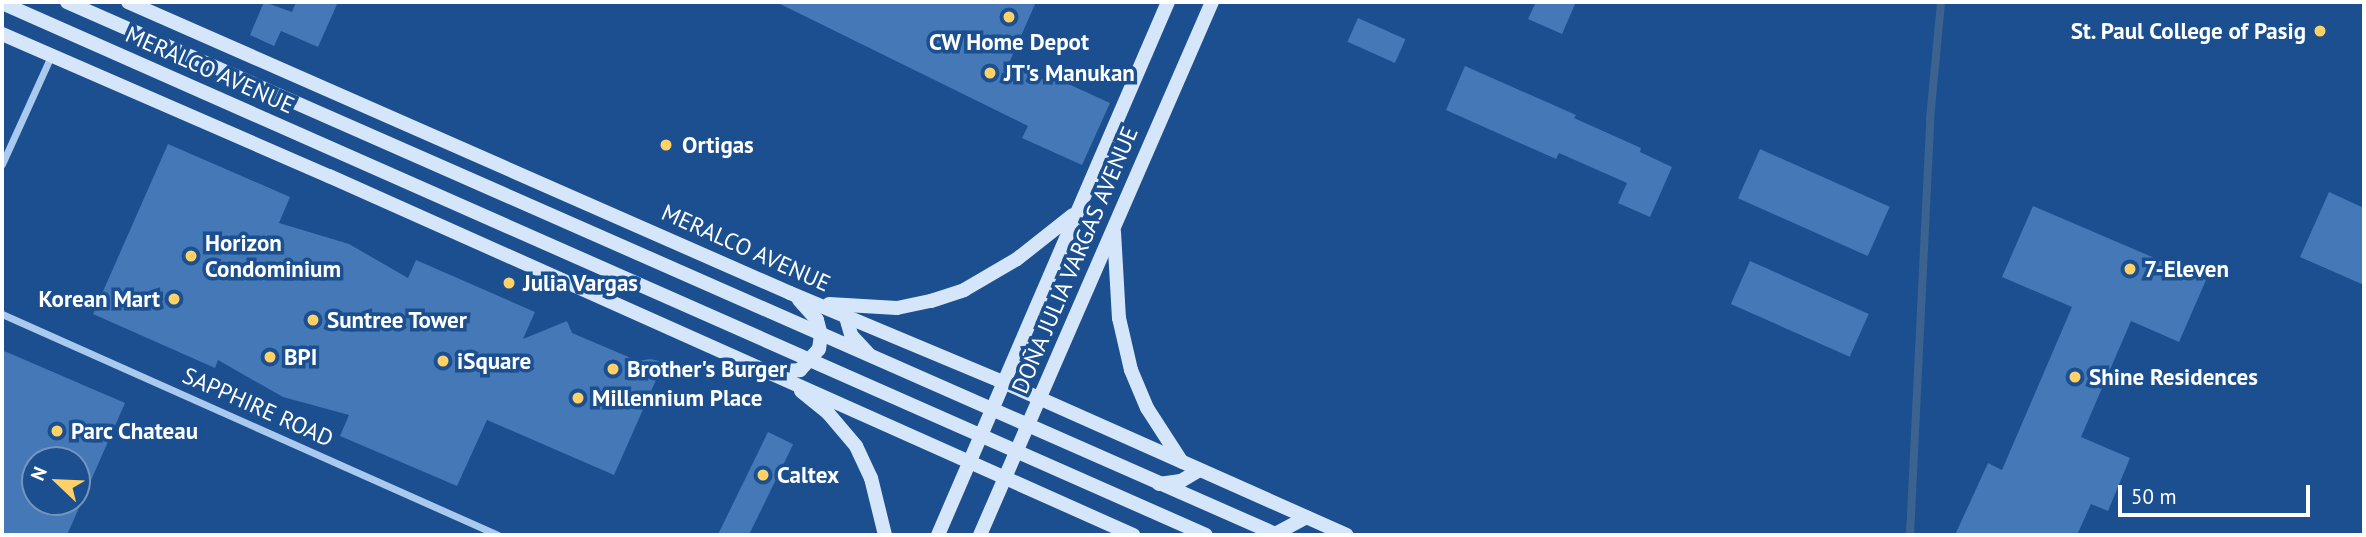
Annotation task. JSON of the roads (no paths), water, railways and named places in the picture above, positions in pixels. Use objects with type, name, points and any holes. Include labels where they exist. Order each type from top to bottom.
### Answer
[{"type":"main road","name":"MERALCO AVENUE","points":[[67,2],[1278,535]]},
{"type":"main road","name":"MERALCO AVENUE","points":[[128,2],[790,293],[1040,398],[1346,535]]},
{"type":"main road","name":"DOÑA JULIA VARGAS AVENUE","points":[[938,535],[1168,2]]},
{"type":"main road","name":"DOÑA JULIA VARGAS AVENUE","points":[[980,535],[1028,430],[1114,224],[1212,2]]},
{"type":"main road","name":"MERALCO AVENUE","points":[[2,3],[1206,535]]},
{"type":"main road","points":[[2,34],[765,369],[1133,535]]},
{"type":"main road","points":[[809,301],[883,308],[914,305],[947,296],[1001,270],[1077,212]]},
{"type":"main road","points":[[1114,224],[1119,318],[1131,370],[1147,408],[1183,463]]},
{"type":"main road","points":[[765,369],[784,372],[800,370],[819,349],[821,335],[817,320],[809,309],[790,293]]},
{"type":"main road","points":[[846,317],[851,335],[872,356],[913,379],[1028,430],[1150,482],[1181,481],[1199,470]]},
{"type":"main road","points":[[783,377],[828,413],[850,438],[871,478],[885,535]]},
{"type":"main road","points":[[1273,535],[1307,517]]},
{"type":"street","points":[[2,164],[51,56]]},
{"type":"street","name":"SAPPHIRE ROAD","points":[[2,314],[498,535]]},
{"type":"waterway","points":[[1910,535],[1930,119],[1941,2]]},
{"type":"place","name":"CW Home Depot","points":[[1009,17]]},
{"type":"place","name":"St. Paul College of Pasig","points":[[2320,31]]},
{"type":"place","name":"JT's Manukan","points":[[990,73]]},
{"type":"place","name":"Ortigas","points":[[666,145]]},
{"type":"place","name":"Horizon Condominium","points":[[191,256]]},
{"type":"place","name":"7-Eleven","points":[[2130,269]]},
{"type":"place","name":"Julia Vargas","points":[[509,283]]},
{"type":"place","name":"Korean Mart","points":[[174,299]]},
{"type":"place","name":"Suntree Tower","points":[[313,320]]},
{"type":"place","name":"BPI","points":[[270,357]]},
{"type":"place","name":"iSquare","points":[[443,361]]},
{"type":"place","name":"Brother's Burger","points":[[613,369]]},
{"type":"place","name":"Shine Residences","points":[[2075,377]]},
{"type":"place","name":"Millennium Place","points":[[578,398]]},
{"type":"place","name":"Parc Chateau","points":[[57,431]]},
{"type":"place","name":"Caltex","points":[[763,475]]}]
